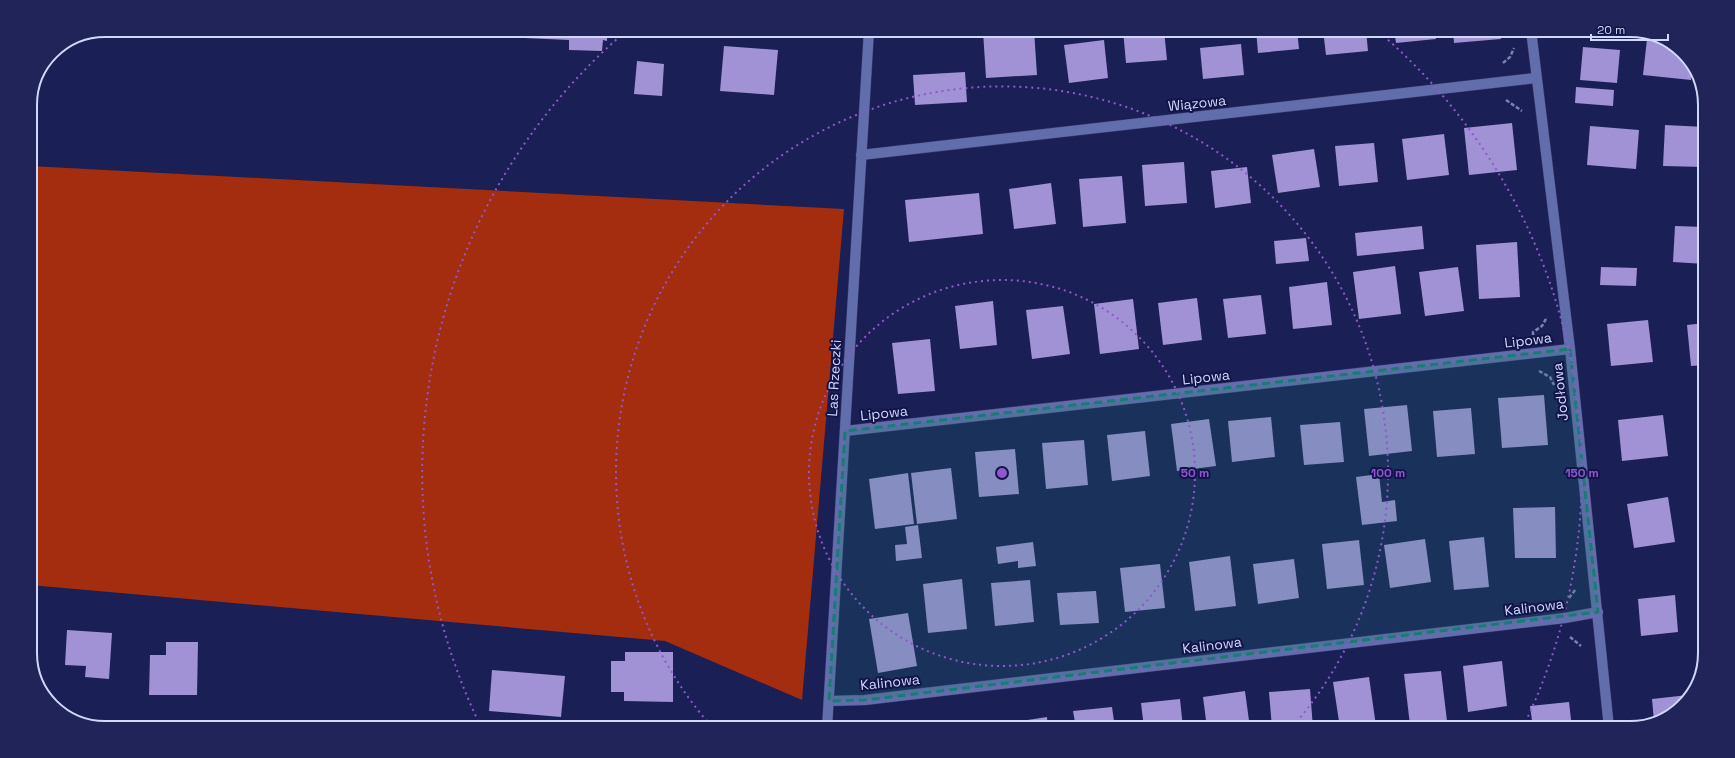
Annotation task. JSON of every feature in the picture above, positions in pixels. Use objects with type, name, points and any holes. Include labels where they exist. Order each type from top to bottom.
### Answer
[{"type":"street","name":"Las Rzeczki","points":[[827,721],[869,37]]},
{"type":"street","name":"Jodłowa","points":[[1532,37],[1570,349],[1608,721]]},
{"type":"street","name":"Wiązowa","points":[[861,155],[1536,78]]},
{"type":"street","name":"Lipowa","points":[[845,431],[1570,349]]},
{"type":"street","name":"Kalinowa","points":[[829,701],[865,700],[1565,618],[1598,612]]},
{"type":"path","points":[[1515,46],[1510,57],[1500,66],[1502,83],[1506,100],[1521,109],[1524,116]]},
{"type":"path","points":[[1549,314],[1542,326],[1533,332],[1535,354],[1538,370],[1550,377],[1556,388]]},
{"type":"path","points":[[1579,583],[1573,595],[1563,603],[1569,636],[1578,642],[1586,652]]},
{"type":"highlighted area","points":[[1570,349],[1598,612],[865,700],[829,701],[845,431]]},
{"type":"shaded area","points":[[37,166],[844,209],[802,700],[665,641],[37,586]]},
{"type":"building","points":[[607,37],[607,41],[603,40],[602,51],[569,50],[569,40],[524,38]]},
{"type":"building","points":[[983,37],[1034,37],[1037,75],[986,78]]},
{"type":"building","points":[[1124,37],[1165,37],[1167,60],[1126,63]]},
{"type":"building","points":[[1257,37],[1298,37],[1299,49],[1258,53]]},
{"type":"building","points":[[1324,37],[1367,37],[1368,51],[1326,55]]},
{"type":"building","points":[[1395,37],[1436,37],[1436,39],[1396,43]]},
{"type":"building","points":[[1454,37],[1501,37],[1501,39],[1454,43]]},
{"type":"building","points":[[1647,39],[1656,42],[1671,51],[1684,64],[1691,76],[1691,80],[1643,75]]},
{"type":"building","points":[[1104,40],[1108,78],[1069,83],[1064,45]]},
{"type":"building","points":[[1241,44],[1244,75],[1203,79],[1200,48]]},
{"type":"building","points":[[724,46],[778,50],[774,95],[720,91]]},
{"type":"building","points":[[1583,47],[1620,50],[1617,83],[1580,80]]},
{"type":"building","points":[[637,61],[664,64],[662,96],[634,94]]},
{"type":"building","points":[[965,72],[967,102],[915,105],[913,75]]},
{"type":"building","points":[[1576,87],[1614,90],[1613,106],[1575,103]]},
{"type":"building","points":[[1512,123],[1517,170],[1469,175],[1464,128]]},
{"type":"building","points":[[1665,125],[1698,127],[1698,167],[1663,166]]},
{"type":"building","points":[[1590,126],[1639,130],[1636,169],[1587,165]]},
{"type":"building","points":[[1444,134],[1449,175],[1407,180],[1402,139]]},
{"type":"building","points":[[1374,143],[1378,182],[1339,186],[1335,146]]},
{"type":"building","points":[[1314,149],[1320,187],[1278,193],[1272,155]]},
{"type":"building","points":[[1184,162],[1187,203],[1145,206],[1142,165]]},
{"type":"building","points":[[1247,167],[1251,203],[1215,208],[1211,171]]},
{"type":"building","points":[[1122,176],[1126,223],[1083,227],[1079,179]]},
{"type":"building","points":[[1051,183],[1056,224],[1014,229],[1009,189]]},
{"type":"building","points":[[979,193],[983,234],[909,242],[905,200]]},
{"type":"building","points":[[1422,226],[1424,249],[1357,256],[1355,233]]},
{"type":"building","points":[[1675,226],[1698,227],[1698,264],[1673,262]]},
{"type":"building","points":[[1306,238],[1309,261],[1276,264],[1274,241]]},
{"type":"building","points":[[1517,242],[1520,297],[1479,299],[1476,245]]},
{"type":"building","points":[[1395,266],[1401,314],[1359,319],[1353,272]]},
{"type":"building","points":[[1458,267],[1464,311],[1425,316],[1419,272]]},
{"type":"building","points":[[1601,267],[1637,268],[1636,286],[1600,285]]},
{"type":"building","points":[[1327,282],[1332,325],[1293,329],[1289,287]]},
{"type":"building","points":[[1261,295],[1266,334],[1228,338],[1223,299]]},
{"type":"building","points":[[1197,298],[1202,340],[1163,345],[1158,303]]},
{"type":"building","points":[[1133,299],[1139,349],[1100,354],[1094,304]]},
{"type":"building","points":[[993,301],[997,345],[960,349],[955,306]]},
{"type":"building","points":[[1063,306],[1070,354],[1032,359],[1026,310]]},
{"type":"building","points":[[1648,320],[1653,362],[1611,366],[1607,324]]},
{"type":"building","points":[[1698,324],[1698,366],[1691,366],[1687,325]]},
{"type":"building","points":[[930,339],[935,391],[898,394],[892,343]]},
{"type":"building","points":[[1544,395],[1548,445],[1502,448],[1498,398]]},
{"type":"building","points":[[1407,405],[1412,451],[1369,456],[1364,409]]},
{"type":"building","points":[[1471,408],[1475,454],[1437,457],[1433,411]]},
{"type":"building","points":[[1663,415],[1668,456],[1622,461],[1618,420]]},
{"type":"building","points":[[1271,417],[1275,457],[1232,462],[1228,421]]},
{"type":"building","points":[[1209,419],[1216,466],[1177,471],[1171,424]]},
{"type":"building","points":[[1340,422],[1344,462],[1304,465],[1300,425]]},
{"type":"building","points":[[1145,431],[1150,476],[1112,481],[1107,435]]},
{"type":"building","points":[[1084,440],[1088,485],[1046,489],[1042,443]]},
{"type":"building","points":[[1015,449],[1019,494],[979,497],[975,452]]},
{"type":"building","points":[[951,468],[957,519],[917,524],[911,473]]},
{"type":"building","points":[[908,473],[914,524],[875,529],[869,479]]},
{"type":"building","points":[[1379,474],[1382,502],[1395,500],[1397,521],[1362,525],[1356,477]]},
{"type":"building","points":[[1668,497],[1675,542],[1634,548],[1627,504]]},
{"type":"building","points":[[1555,507],[1556,558],[1515,558],[1513,508]]},
{"type":"building","points":[[918,525],[922,558],[896,561],[895,545],[907,544],[905,527]]},
{"type":"building","points":[[1484,537],[1489,587],[1454,590],[1449,541]]},
{"type":"building","points":[[1425,539],[1431,582],[1390,588],[1384,545]]},
{"type":"building","points":[[1359,540],[1364,585],[1327,589],[1322,544]]},
{"type":"building","points":[[1033,542],[1036,566],[1018,568],[1018,561],[998,564],[996,547]]},
{"type":"building","points":[[1230,556],[1236,606],[1195,611],[1189,562]]},
{"type":"building","points":[[1294,559],[1299,598],[1258,604],[1253,564]]},
{"type":"building","points":[[1160,564],[1165,608],[1125,612],[1120,568]]},
{"type":"building","points":[[962,579],[967,629],[928,633],[923,584]]},
{"type":"building","points":[[1030,580],[1034,622],[995,626],[991,583]]},
{"type":"building","points":[[1096,591],[1099,623],[1060,625],[1057,593]]},
{"type":"building","points":[[1675,595],[1678,632],[1641,636],[1638,599]]},
{"type":"building","points":[[908,613],[917,666],[878,673],[869,619]]},
{"type":"building","points":[[67,630],[112,633],[109,679],[85,677],[86,666],[65,665]]},
{"type":"building","points":[[166,642],[198,642],[197,695],[149,695],[150,655],[166,655]]},
{"type":"building","points":[[625,652],[673,652],[673,702],[624,701],[624,692],[611,692],[611,661],[625,661]]},
{"type":"building","points":[[1502,661],[1507,706],[1468,712],[1463,666]]},
{"type":"building","points":[[492,670],[565,676],[561,717],[489,711]]},
{"type":"building","points":[[1441,671],[1447,721],[1410,721],[1404,674]]},
{"type":"building","points":[[1369,677],[1375,721],[1339,721],[1333,682]]},
{"type":"building","points":[[1310,689],[1312,721],[1271,721],[1269,692]]},
{"type":"building","points":[[1245,691],[1249,721],[1206,721],[1203,697]]},
{"type":"building","points":[[1683,696],[1675,704],[1654,716],[1652,699]]},
{"type":"building","points":[[1180,699],[1182,721],[1143,721],[1141,703]]},
{"type":"building","points":[[1569,702],[1571,721],[1532,721],[1530,706]]},
{"type":"building","points":[[1112,707],[1114,721],[1075,721],[1073,711]]},
{"type":"building","points":[[1047,717],[1047,721],[1020,721]]}]
